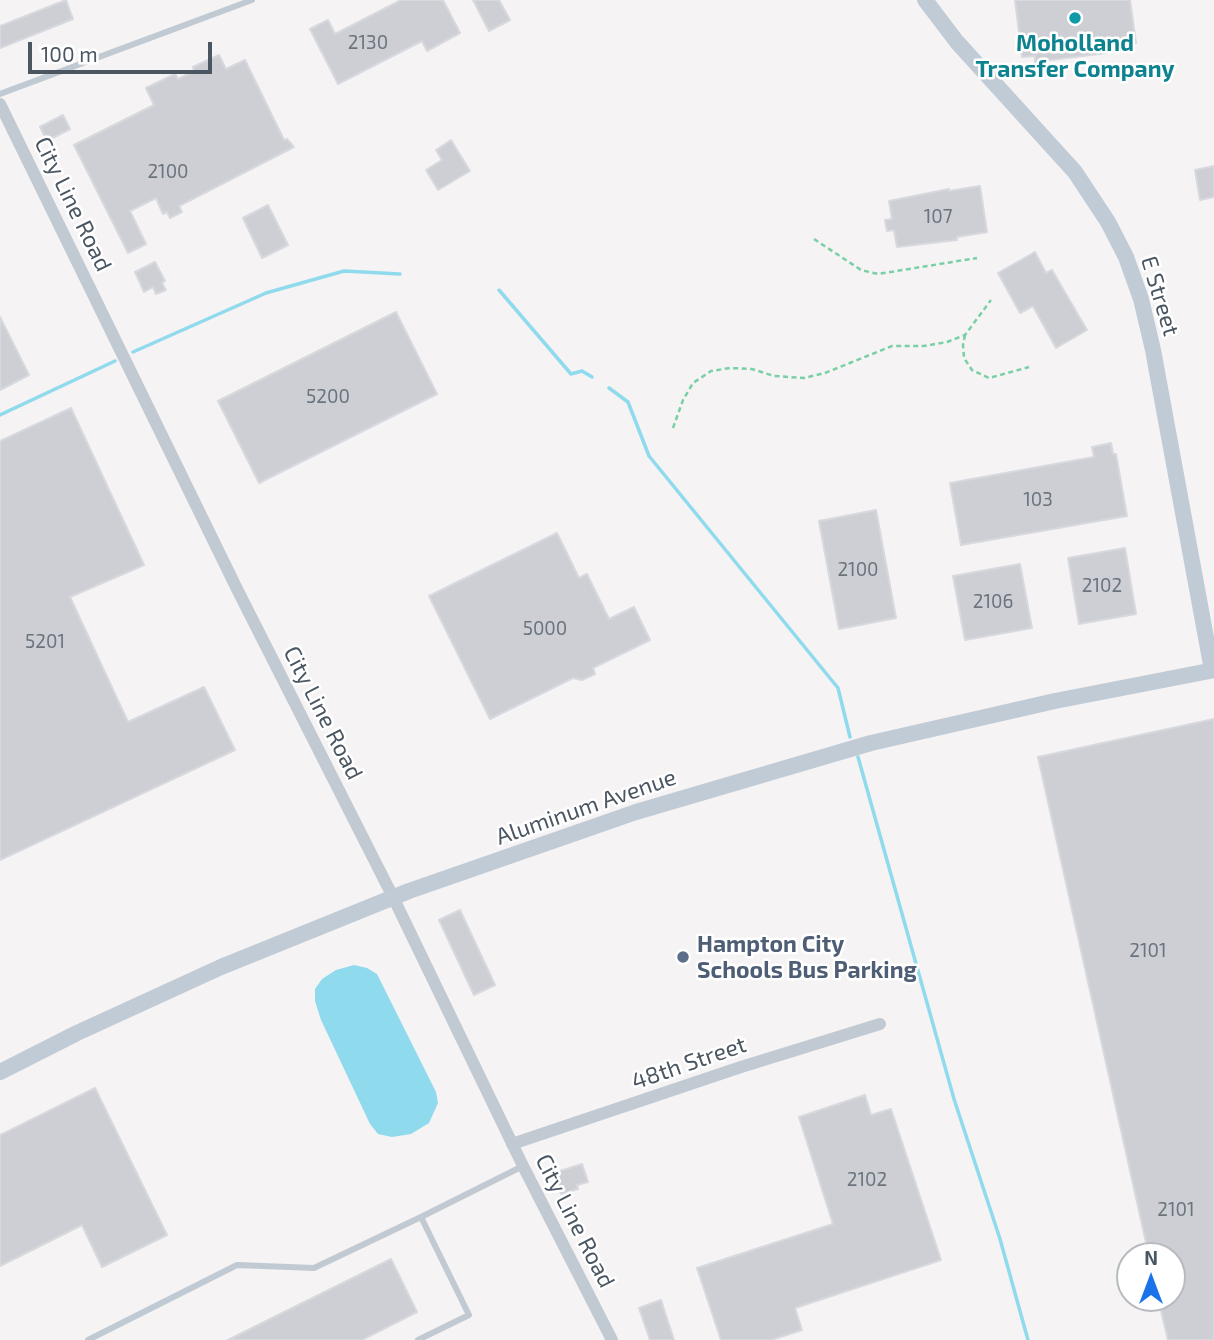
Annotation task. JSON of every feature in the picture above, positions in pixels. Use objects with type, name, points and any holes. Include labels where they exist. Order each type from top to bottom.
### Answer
[{"type":"street","name":"E Street","points":[[925,0],[957,42],[1075,172],[1103,214],[1126,257],[1141,299],[1153,349],[1213,670]]},
{"type":"street","name":"City Line Road","points":[[0,104],[237,589],[612,1340]]},
{"type":"street","name":"Aluminum Avenue","points":[[0,1072],[76,1033],[221,967],[393,897],[636,812],[871,743],[1055,701],[1213,670]]},
{"type":"street","name":"48th Street","points":[[512,1144],[741,1067],[880,1024]]},
{"type":"lane","points":[[0,94],[252,0]]},
{"type":"lane","points":[[88,1340],[237,1265],[314,1268],[523,1166]]},
{"type":"lane","points":[[418,1340],[469,1315],[421,1217]]},
{"type":"path","points":[[814,239],[861,270],[878,274],[977,258]]},
{"type":"path","points":[[991,300],[965,335],[964,358],[972,370],[989,378],[1029,367]]},
{"type":"path","points":[[673,428],[683,400],[693,383],[711,371],[741,368],[774,376],[804,378],[846,366],[892,346],[924,346],[965,335]]},
{"type":"water","points":[[354,965],[377,974],[436,1092],[438,1103],[429,1123],[411,1134],[392,1137],[378,1134],[370,1124],[321,1020],[315,1001],[315,989],[322,979],[336,970]]},
{"type":"building","points":[[66,0],[73,19],[0,48],[0,26]]},
{"type":"building","points":[[401,0],[443,0],[460,33],[427,51],[422,41],[338,84],[310,29],[328,20],[335,34]]},
{"type":"building","points":[[473,0],[499,0],[510,20],[489,31]]},
{"type":"building","name":"Moholland Transfer Company","points":[[1015,0],[1130,0],[1136,43],[1106,47],[1106,53],[1035,62],[1035,56],[1022,57]]},
{"type":"building","points":[[219,55],[226,69],[245,60],[284,140],[287,139],[294,147],[179,206],[182,212],[170,218],[167,212],[163,214],[156,198],[130,211],[146,244],[128,253],[74,145],[154,105],[146,88],[175,74],[178,79],[194,71],[193,67]]},
{"type":"building","points":[[63,115],[70,129],[47,141],[40,127]]},
{"type":"building","points":[[451,140],[470,171],[438,190],[426,170],[442,160],[436,150]]},
{"type":"building","points":[[1214,166],[1214,197],[1200,200],[1195,170]]},
{"type":"building","points":[[980,186],[987,232],[957,237],[957,240],[897,247],[894,230],[887,231],[885,220],[892,219],[889,201]]},
{"type":"building","points":[[268,205],[288,245],[262,258],[243,218]]},
{"type":"building","points":[[1035,252],[1046,273],[1052,270],[1087,330],[1056,348],[1033,306],[1020,313],[998,273]]},
{"type":"building","points":[[155,262],[165,281],[162,283],[166,290],[156,294],[153,287],[144,292],[135,272]]},
{"type":"building","points":[[396,312],[437,394],[259,483],[218,401]]},
{"type":"building","points":[[0,317],[29,375],[0,390]]},
{"type":"building","points":[[71,408],[144,565],[70,597],[128,722],[204,687],[235,750],[0,860],[0,441]]},
{"type":"building","points":[[1111,443],[1113,454],[1116,454],[1127,516],[961,545],[950,483],[1094,457],[1092,447]]},
{"type":"building","points":[[876,510],[896,618],[839,629],[819,521]]},
{"type":"building","points":[[557,533],[579,578],[587,574],[609,619],[634,607],[650,640],[593,668],[595,674],[582,680],[573,678],[490,719],[429,596]]},
{"type":"building","points":[[1125,548],[1136,614],[1079,624],[1068,558]]},
{"type":"building","points":[[1020,564],[1032,628],[965,640],[953,576]]},
{"type":"building","points":[[1214,719],[1214,1340],[1168,1340],[1161,1312],[1186,1312],[1186,1242],[1146,1242],[1038,757]]},
{"type":"building","points":[[460,910],[495,985],[474,995],[439,920]]},
{"type":"building","points":[[95,1088],[167,1235],[102,1267],[82,1225],[0,1266],[0,1135]]},
{"type":"building","points":[[865,1095],[871,1115],[891,1109],[941,1260],[795,1308],[802,1330],[771,1340],[721,1340],[697,1268],[833,1224],[799,1117]]},
{"type":"building","points":[[582,1164],[588,1182],[577,1185],[578,1189],[561,1194],[554,1173]]},
{"type":"building","points":[[391,1259],[417,1312],[362,1340],[228,1340]]},
{"type":"building","points":[[661,1300],[674,1340],[650,1340],[639,1308]]},
{"type":"waterway","points":[[133,352],[266,293],[344,271],[400,274]]},
{"type":"waterway","points":[[499,290],[571,374],[582,371],[592,377]]},
{"type":"waterway","points":[[0,415],[115,361]]},
{"type":"waterway","points":[[609,388],[628,402],[649,456],[838,688],[850,737]]},
{"type":"waterway","points":[[858,757],[954,1099],[1000,1239],[1028,1340]]},
{"type":"place","name":"Moholland Transfer Company","points":[[1075,18]]},
{"type":"place","name":"Hampton City Schools Bus Parking","points":[[683,957]]}]
